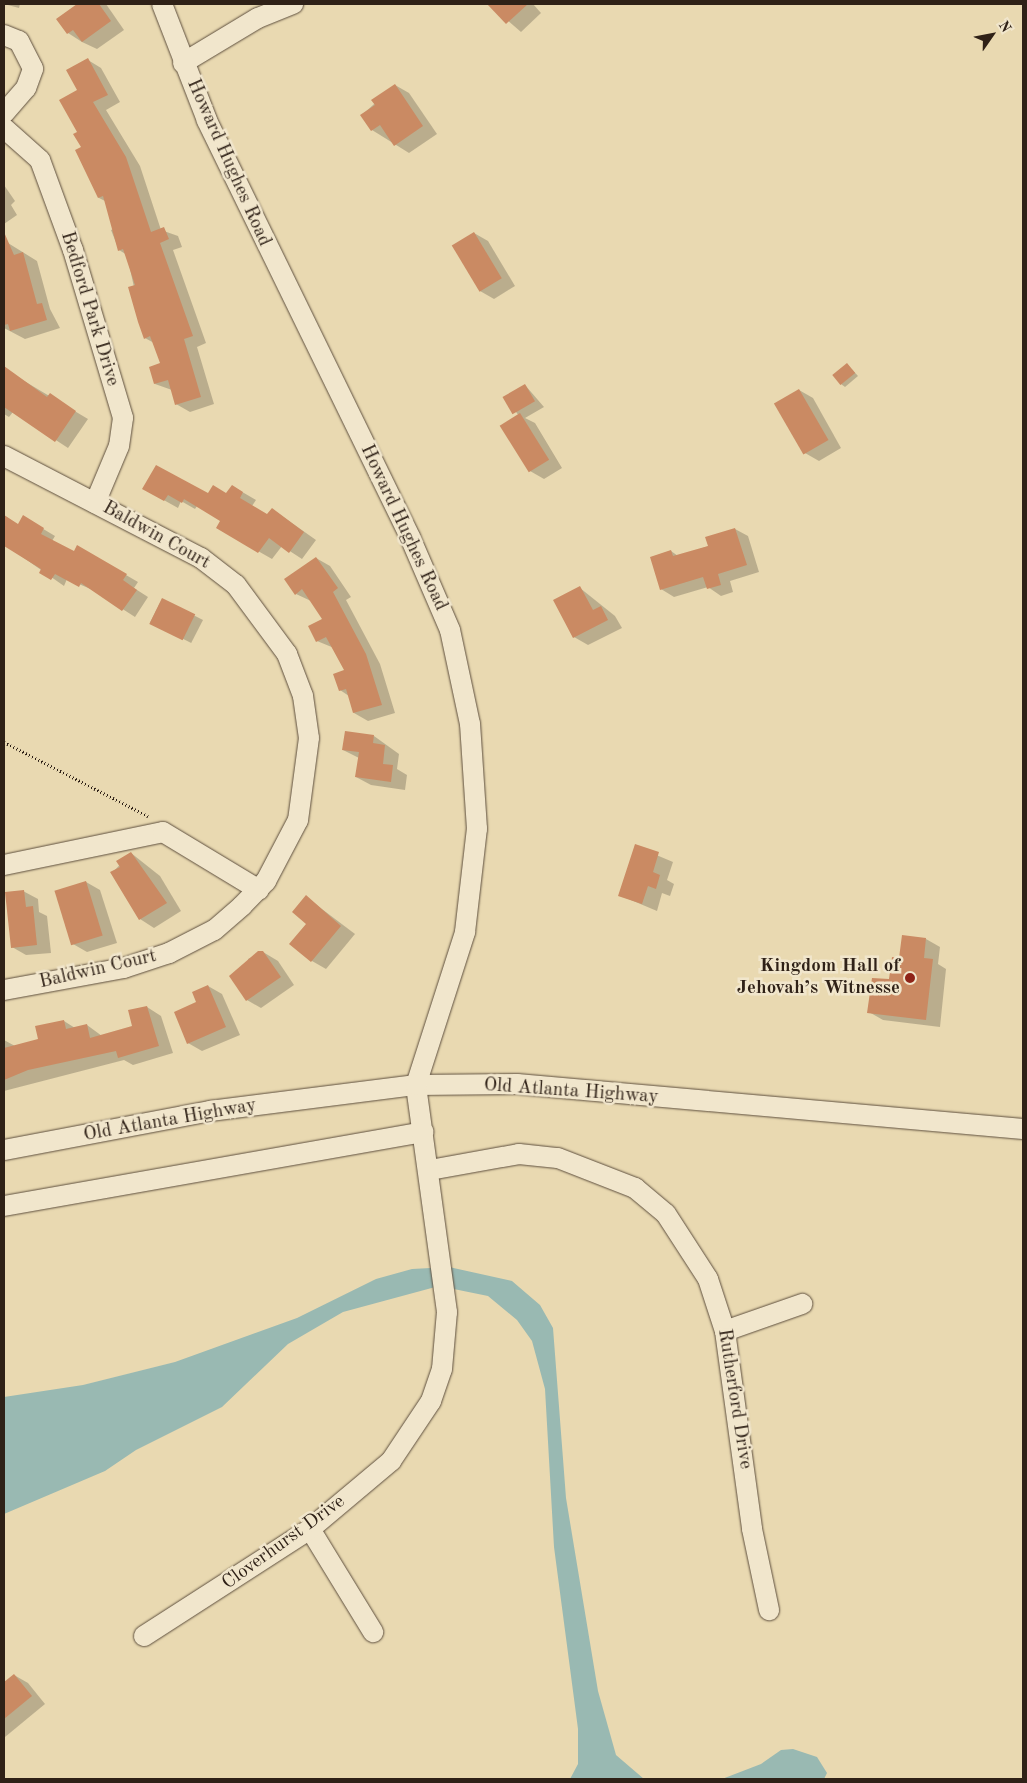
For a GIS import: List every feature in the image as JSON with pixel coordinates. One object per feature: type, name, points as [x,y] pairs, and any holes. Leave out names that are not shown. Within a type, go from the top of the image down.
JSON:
[{"type":"street","name":"Howard Hughes Road","points":[[162,4],[183,63],[269,253],[410,537],[450,630],[462,673],[475,770],[473,879],[466,932],[416,1085]]},
{"type":"street","points":[[183,63],[258,18],[293,4]]},
{"type":"street","points":[[4,35],[19,41],[33,69],[26,88],[4,113]]},
{"type":"street","name":"Bedford Park Drive","points":[[4,128],[40,160],[73,250],[123,418],[119,446],[95,503]]},
{"type":"street","name":"Baldwin Court","points":[[4,456],[201,558],[236,585],[287,654],[303,696],[309,738],[307,775],[298,820],[259,890],[214,930],[169,953],[124,968],[4,990]]},
{"type":"street","points":[[4,865],[163,832],[259,890]]},
{"type":"street","name":"Old Atlanta Highway","points":[[4,1150],[210,1111],[416,1085],[517,1084],[1023,1129]]},
{"type":"street","name":"Cloverhurst Drive","points":[[144,1636],[310,1529],[391,1461],[431,1401],[442,1369],[447,1312],[430,1170],[416,1085]]},
{"type":"street","points":[[4,1206],[424,1132]]},
{"type":"street","name":"Rutherford Drive","points":[[430,1170],[529,1155],[558,1158],[635,1188],[666,1214],[691,1248],[708,1279],[725,1331],[752,1528],[769,1610]]},
{"type":"street","points":[[725,1331],[802,1304]]},
{"type":"street","points":[[310,1529],[373,1632]]},
{"type":"path","points":[[4,742],[154,817]]},
{"type":"water","points":[[449,1267],[512,1281],[540,1305],[553,1328],[566,1498],[598,1691],[616,1755],[644,1779],[570,1779],[578,1764],[578,1729],[554,1547],[545,1389],[532,1341],[517,1320],[488,1296],[439,1286],[343,1312],[288,1344],[222,1407],[136,1450],[105,1471],[4,1514],[4,1397],[83,1385],[175,1362],[297,1318],[376,1279],[412,1269]]},
{"type":"water","points":[[793,1749],[817,1757],[827,1773],[824,1779],[722,1779],[761,1764],[781,1750]]},
{"type":"building","points":[[77,4],[99,4],[111,21],[82,42],[73,30],[67,34],[56,19]]},
{"type":"building","points":[[487,4],[528,4],[506,24]]},
{"type":"building","points":[[88,58],[108,95],[93,102],[126,157],[151,232],[164,227],[169,239],[160,243],[193,336],[184,339],[201,397],[175,405],[168,380],[154,384],[149,367],[160,363],[150,336],[144,339],[138,322],[128,287],[135,285],[123,249],[118,251],[103,196],[98,198],[75,150],[81,147],[73,134],[77,132],[59,100],[77,90],[66,70]]},
{"type":"building","points":[[395,84],[423,126],[394,146],[380,125],[371,131],[360,115],[375,105],[371,100]]},
{"type":"building","points":[[4,232],[14,255],[23,252],[37,304],[42,303],[47,320],[10,331],[8,324],[4,325]]},
{"type":"building","points":[[474,232],[502,278],[480,292],[452,245]]},
{"type":"building","points":[[847,363],[855,373],[840,385],[832,375]]},
{"type":"building","points":[[4,366],[47,397],[50,393],[76,411],[55,442],[4,407]]},
{"type":"building","points":[[525,384],[535,401],[512,414],[502,397]]},
{"type":"building","points":[[799,389],[828,440],[803,455],[774,403]]},
{"type":"building","points":[[520,413],[549,460],[529,472],[500,426]]},
{"type":"building","points":[[156,465],[208,493],[213,485],[226,493],[232,485],[243,492],[240,498],[267,514],[272,508],[304,532],[289,553],[269,538],[258,553],[216,528],[220,521],[184,499],[182,503],[168,495],[164,501],[142,489]]},
{"type":"building","points":[[4,515],[18,524],[23,515],[44,528],[41,534],[74,551],[77,545],[127,574],[123,580],[137,590],[122,611],[81,583],[79,587],[55,574],[51,580],[39,573],[41,569],[4,546]]},
{"type":"building","points":[[735,528],[747,565],[718,574],[721,585],[707,589],[703,577],[660,590],[650,557],[671,550],[673,556],[708,546],[705,537]]},
{"type":"building","points":[[316,557],[338,588],[333,592],[366,654],[382,705],[353,713],[346,689],[339,691],[333,674],[344,670],[326,637],[316,642],[308,626],[322,619],[302,589],[295,595],[284,579]]},
{"type":"building","points":[[580,586],[593,610],[601,606],[608,620],[573,638],[553,600]]},
{"type":"building","points":[[162,598],[195,614],[183,640],[149,624]]},
{"type":"building","points":[[345,731],[374,735],[373,743],[385,745],[383,764],[393,765],[391,782],[355,777],[359,752],[342,750]]},
{"type":"building","points":[[635,844],[659,852],[653,872],[660,875],[656,889],[648,886],[642,904],[618,896]]},
{"type":"building","points":[[131,852],[167,903],[139,920],[110,872],[120,867],[116,861]]},
{"type":"building","points":[[86,881],[103,936],[71,945],[54,891]]},
{"type":"building","points":[[24,890],[26,907],[33,906],[37,945],[11,948],[5,892]]},
{"type":"building","points":[[306,895],[341,926],[311,962],[289,944],[306,924],[292,912]]},
{"type":"building","name":"Kingdom Hall of Jehovah’s Witnesse","points":[[902,935],[926,938],[924,958],[933,959],[926,1020],[867,1013],[872,978],[889,979],[892,957],[899,958]]},
{"type":"building","points":[[258,951],[263,951],[281,977],[246,1001],[229,976]]},
{"type":"building","points":[[208,985],[226,1027],[187,1044],[174,1012],[196,1002],[192,992]]},
{"type":"building","points":[[147,1006],[159,1046],[118,1058],[116,1051],[28,1070],[4,1080],[4,1048],[38,1039],[35,1026],[64,1020],[66,1029],[87,1024],[90,1038],[132,1026],[128,1010]]},
{"type":"building","points":[[14,1674],[32,1696],[4,1719],[4,1682]]},
{"type":"place","name":"Kingdom Hall of Jehovah’s Witnesse","points":[[910,978]]}]
